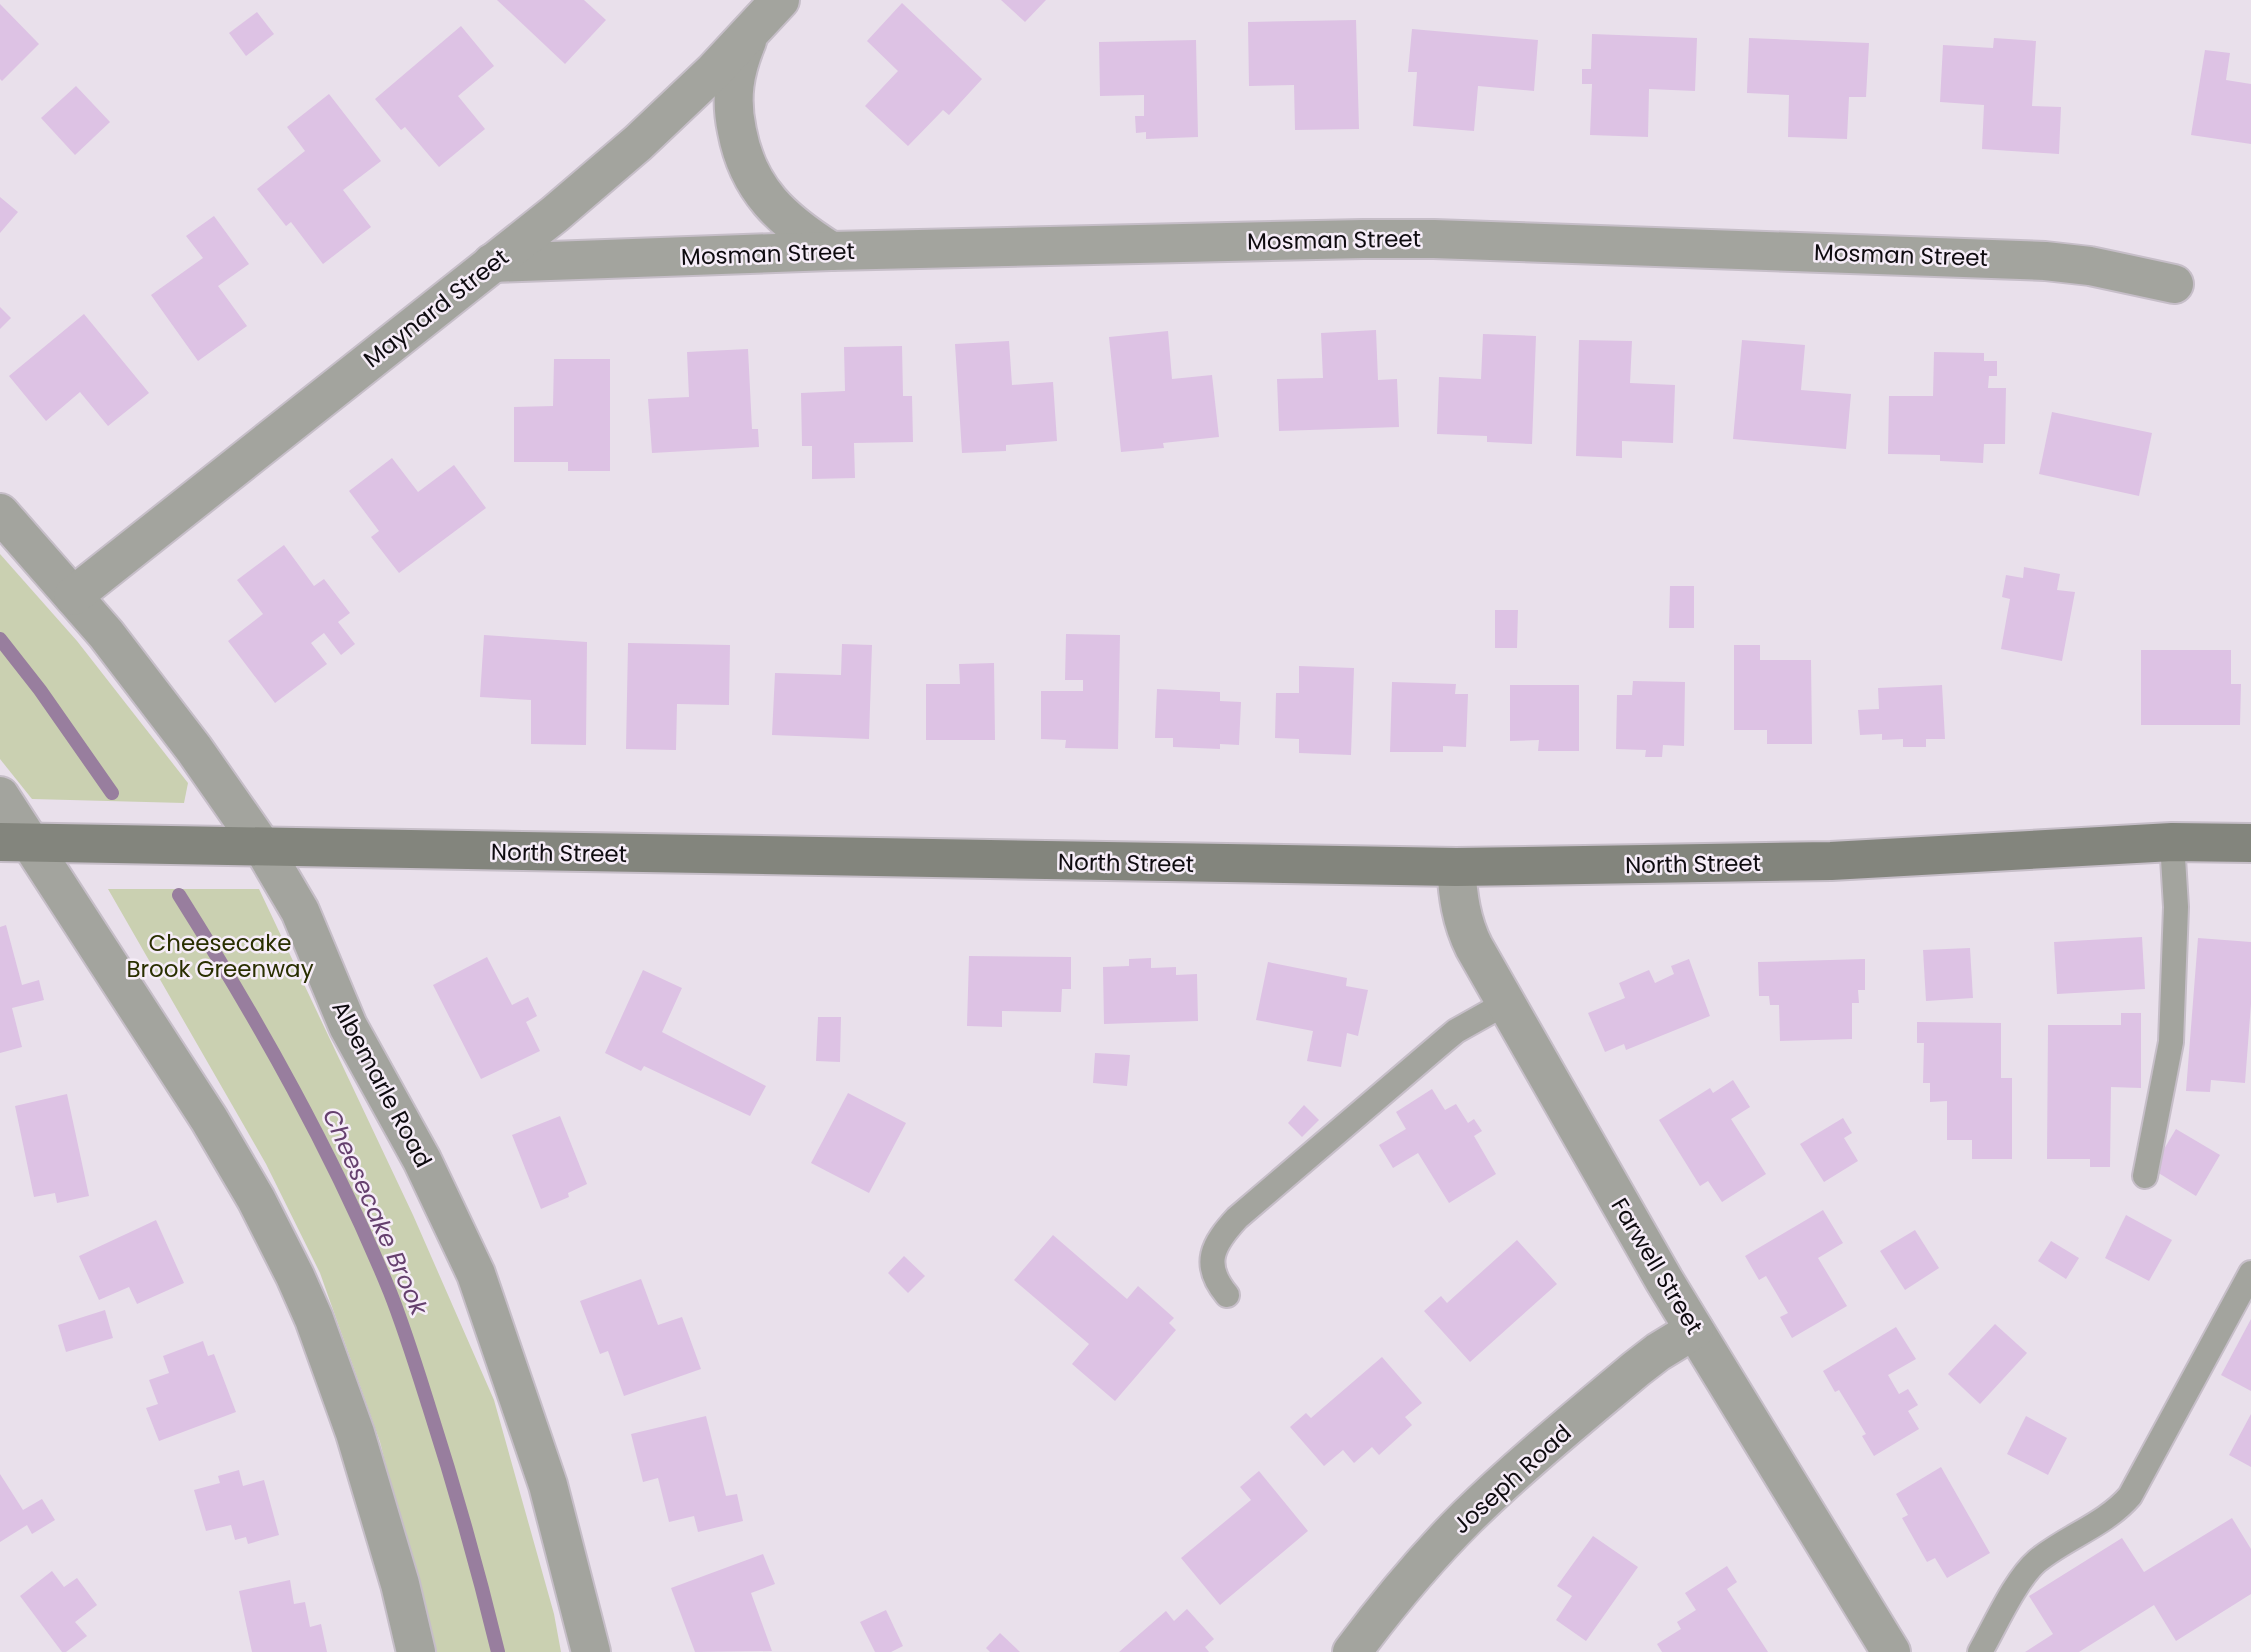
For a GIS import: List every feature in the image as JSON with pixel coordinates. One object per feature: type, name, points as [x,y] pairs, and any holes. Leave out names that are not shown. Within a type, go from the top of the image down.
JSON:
[{"type":"main road","name":"North Street","points":[[16,842],[1456,867],[1830,861],[2172,842],[2251,843]]},
{"type":"street","name":"Maynard Street","points":[[73,596],[555,214],[638,143],[714,71],[780,0]]},
{"type":"street","points":[[753,30],[740,57],[734,79],[732,102],[740,148],[760,191],[775,208],[793,225],[831,251]]},
{"type":"street","name":"Mosman Street","points":[[492,263],[831,251],[1363,239],[1487,240],[2045,261],[2090,266],[2174,284]]},
{"type":"street","name":"Albemarle Road","points":[[0,513],[73,596],[194,749],[263,848],[300,911],[348,1026],[422,1160],[476,1274],[544,1473],[591,1652]]},
{"type":"street","points":[[0,796],[16,842],[209,1119],[256,1199],[295,1276],[314,1319],[355,1433],[400,1584],[416,1652]]},
{"type":"street","name":"Farwell Street","points":[[1456,867],[1459,906],[1466,930],[1506,1003],[1695,1330],[1891,1652]]},
{"type":"street","name":"Joseph Road","points":[[1352,1652],[1400,1591],[1474,1510],[1617,1385],[1658,1352],[1695,1330]]},
{"type":"lane","points":[[2145,1176],[2171,1042],[2176,907],[2172,842]]},
{"type":"lane","points":[[1227,1295],[1212,1270],[1212,1256],[1217,1243],[1237,1218],[1456,1031],[1506,1003]]},
{"type":"lane","points":[[1980,1652],[2027,1571],[2044,1555],[2113,1513],[2130,1496],[2251,1273]]},
{"type":"green space","points":[[0,554],[77,641],[188,783],[184,803],[32,799],[0,759]]},
{"type":"green space","name":"Cheesecake Brook Greenway","points":[[108,889],[259,889],[413,1215],[494,1400],[554,1614],[561,1652],[433,1652],[380,1442],[320,1273],[266,1164]]},
{"type":"building","points":[[497,0],[584,0],[606,20],[565,64]]},
{"type":"building","points":[[1001,0],[1046,0],[1025,22]]},
{"type":"building","points":[[902,3],[982,79],[949,115],[943,110],[908,146],[865,106],[898,71],[867,41]]},
{"type":"building","points":[[0,4],[39,44],[2,81],[0,79]]},
{"type":"building","points":[[257,12],[274,34],[246,56],[229,33]]},
{"type":"building","points":[[1356,20],[1359,129],[1295,130],[1294,85],[1249,86],[1248,22]]},
{"type":"building","points":[[461,26],[494,66],[458,96],[485,129],[439,167],[405,127],[401,130],[375,99]]},
{"type":"building","points":[[1412,29],[1538,40],[1534,91],[1478,86],[1474,131],[1413,126],[1417,72],[1408,72]]},
{"type":"building","points":[[1592,34],[1697,38],[1695,91],[1649,89],[1648,137],[1590,135],[1592,84],[1582,84],[1582,69],[1591,69]]},
{"type":"building","points":[[1749,38],[1869,43],[1866,97],[1849,97],[1847,139],[1788,137],[1789,95],[1747,93]]},
{"type":"building","points":[[1994,38],[2036,41],[2032,106],[2061,107],[2059,154],[1982,149],[1984,105],[1940,102],[1943,45],[1993,48]]},
{"type":"building","points":[[1196,40],[1198,137],[1146,139],[1146,132],[1136,133],[1135,116],[1144,116],[1144,95],[1100,96],[1099,42]]},
{"type":"building","points":[[2205,50],[2230,53],[2226,80],[2251,84],[2251,144],[2191,135]]},
{"type":"building","points":[[76,86],[110,122],[75,155],[41,118]]},
{"type":"building","points":[[329,94],[381,161],[343,190],[371,227],[323,264],[291,222],[286,226],[257,189],[305,151],[287,127]]},
{"type":"building","points":[[0,197],[18,212],[0,233]]},
{"type":"building","points":[[214,216],[249,264],[218,286],[247,326],[198,361],[151,295],[203,258],[186,236]]},
{"type":"building","points":[[0,307],[11,318],[0,329]]},
{"type":"building","points":[[84,314],[149,393],[108,426],[80,392],[46,421],[9,376]]},
{"type":"building","points":[[1376,330],[1378,380],[1397,379],[1399,427],[1279,431],[1277,379],[1323,378],[1321,333]]},
{"type":"building","points":[[1168,331],[1172,379],[1212,375],[1219,437],[1163,443],[1164,448],[1121,452],[1109,337]]},
{"type":"building","points":[[1483,334],[1536,336],[1532,444],[1487,442],[1487,436],[1437,434],[1439,377],[1481,379]]},
{"type":"building","points":[[1579,340],[1632,341],[1630,383],[1675,385],[1673,443],[1622,441],[1622,458],[1576,456]]},
{"type":"building","points":[[1742,340],[1805,345],[1801,390],[1851,394],[1846,449],[1733,439]]},
{"type":"building","points":[[1009,341],[1012,385],[1053,382],[1057,441],[1006,445],[1006,451],[962,453],[955,344]]},
{"type":"building","points":[[902,346],[903,396],[912,396],[913,442],[854,443],[855,478],[812,479],[812,446],[802,446],[801,393],[845,391],[844,347]]},
{"type":"building","points":[[748,349],[752,429],[758,429],[759,447],[652,453],[648,399],[689,397],[687,352]]},
{"type":"building","points":[[1934,352],[1984,353],[1984,361],[1997,361],[1997,376],[1989,376],[1988,388],[2006,388],[2005,444],[1984,444],[1983,463],[1940,461],[1940,455],[1888,454],[1889,396],[1933,396]]},
{"type":"building","points":[[554,359],[610,359],[610,471],[568,471],[568,462],[514,462],[514,407],[553,406]]},
{"type":"building","points":[[2052,412],[2152,433],[2139,496],[2039,474]]},
{"type":"building","points":[[392,458],[418,492],[454,465],[486,508],[399,573],[371,537],[379,531],[349,491]]},
{"type":"building","points":[[284,545],[314,586],[324,579],[350,613],[338,622],[355,644],[341,655],[324,633],[311,643],[327,664],[275,703],[228,641],[263,614],[237,580]]},
{"type":"building","points":[[2024,567],[2060,574],[2057,590],[2075,592],[2062,661],[2001,649],[2010,599],[2002,597],[2006,575],[2023,578]]},
{"type":"building","points":[[1670,586],[1694,586],[1694,628],[1669,628]]},
{"type":"building","points":[[1495,610],[1518,610],[1517,648],[1495,648]]},
{"type":"building","points":[[1066,634],[1120,635],[1118,749],[1065,748],[1066,740],[1041,739],[1041,691],[1083,691],[1083,680],[1065,680]]},
{"type":"building","points":[[484,635],[587,642],[586,745],[531,744],[531,700],[480,697]]},
{"type":"building","points":[[628,643],[730,645],[729,705],[677,704],[676,750],[626,749]]},
{"type":"building","points":[[842,644],[872,645],[869,739],[772,735],[775,673],[841,675]]},
{"type":"building","points":[[1734,645],[1760,645],[1760,660],[1811,660],[1812,744],[1767,744],[1767,730],[1734,730]]},
{"type":"building","points":[[2141,650],[2231,650],[2231,684],[2241,684],[2240,725],[2141,725]]},
{"type":"building","points":[[994,663],[995,740],[926,740],[926,684],[960,684],[959,664]]},
{"type":"building","points":[[1299,666],[1354,668],[1351,755],[1299,753],[1299,739],[1275,738],[1276,693],[1299,693]]},
{"type":"building","points":[[1633,681],[1685,682],[1684,746],[1663,745],[1662,757],[1645,757],[1646,750],[1616,749],[1617,695],[1632,695]]},
{"type":"building","points":[[1392,682],[1456,684],[1455,694],[1468,694],[1466,747],[1443,746],[1443,752],[1390,752]]},
{"type":"building","points":[[1510,685],[1579,685],[1579,751],[1538,751],[1539,740],[1510,741]]},
{"type":"building","points":[[1942,685],[1945,739],[1926,739],[1926,747],[1903,747],[1903,739],[1882,740],[1882,734],[1860,735],[1858,710],[1879,709],[1878,688]]},
{"type":"building","points":[[1157,689],[1220,692],[1220,701],[1241,702],[1239,745],[1220,744],[1220,749],[1173,747],[1173,738],[1155,738]]},
{"type":"building","points":[[6,925],[22,985],[39,980],[44,1000],[12,1008],[22,1047],[0,1053],[0,927]]},
{"type":"building","points":[[2142,937],[2145,989],[2057,994],[2054,942]]},
{"type":"building","points":[[2198,938],[2251,942],[2251,1004],[2245,1083],[2211,1080],[2210,1092],[2186,1091]]},
{"type":"building","points":[[1970,948],[1973,998],[1926,1001],[1923,950]]},
{"type":"building","points":[[969,956],[1071,957],[1071,989],[1062,989],[1061,1012],[1002,1011],[1002,1027],[967,1026]]},
{"type":"building","points":[[487,957],[512,1005],[528,997],[537,1016],[526,1022],[540,1051],[481,1079],[433,985]]},
{"type":"building","points":[[1151,958],[1151,968],[1176,967],[1176,975],[1197,974],[1198,1021],[1104,1024],[1103,967],[1129,966],[1129,959]]},
{"type":"building","points":[[1689,959],[1710,1016],[1626,1050],[1624,1044],[1605,1052],[1588,1013],[1625,998],[1619,983],[1649,970],[1655,983],[1674,974],[1671,966]]},
{"type":"building","points":[[1865,959],[1865,990],[1858,990],[1859,1003],[1852,1003],[1852,1039],[1780,1041],[1779,1005],[1770,1005],[1769,996],[1759,996],[1758,962]]},
{"type":"building","points":[[1268,962],[1347,978],[1346,986],[1368,990],[1358,1036],[1347,1033],[1341,1067],[1307,1061],[1313,1031],[1256,1020]]},
{"type":"building","points":[[643,970],[682,988],[662,1032],[766,1086],[750,1116],[644,1066],[641,1071],[605,1053]]},
{"type":"building","points":[[2121,1013],[2141,1013],[2141,1088],[2111,1087],[2110,1167],[2090,1167],[2090,1159],[2047,1159],[2048,1025],[2121,1025]]},
{"type":"building","points":[[818,1017],[841,1017],[840,1062],[816,1061]]},
{"type":"building","points":[[1917,1022],[2001,1023],[2001,1078],[2012,1078],[2012,1159],[1972,1159],[1972,1140],[1947,1140],[1947,1101],[1930,1102],[1930,1083],[1923,1083],[1924,1043],[1917,1043]]},
{"type":"building","points":[[1095,1053],[1130,1055],[1127,1086],[1093,1083]]},
{"type":"building","points":[[1733,1080],[1750,1107],[1731,1119],[1766,1174],[1722,1202],[1708,1181],[1700,1186],[1659,1120],[1710,1088],[1713,1093]]},
{"type":"building","points":[[1432,1089],[1445,1110],[1456,1104],[1468,1123],[1474,1119],[1482,1131],[1474,1136],[1496,1174],[1449,1203],[1418,1153],[1393,1168],[1379,1145],[1406,1129],[1396,1112]]},
{"type":"building","points":[[848,1093],[906,1123],[869,1193],[811,1163]]},
{"type":"building","points":[[67,1094],[89,1196],[57,1203],[55,1193],[34,1197],[15,1106]]},
{"type":"building","points":[[1304,1105],[1319,1120],[1302,1137],[1288,1123]]},
{"type":"building","points":[[560,1116],[587,1184],[568,1193],[569,1197],[541,1209],[512,1135]]},
{"type":"building","points":[[1843,1118],[1852,1133],[1844,1138],[1858,1161],[1824,1182],[1800,1144]]},
{"type":"building","points":[[2176,1129],[2220,1155],[2196,1196],[2152,1169]]},
{"type":"building","points":[[1823,1210],[1843,1243],[1818,1258],[1847,1306],[1792,1338],[1780,1317],[1788,1313],[1766,1276],[1759,1280],[1745,1256]]},
{"type":"building","points":[[2126,1215],[2172,1240],[2149,1281],[2105,1258]]},
{"type":"building","points":[[156,1220],[184,1283],[137,1304],[129,1287],[99,1300],[79,1256]]},
{"type":"building","points":[[1915,1230],[1939,1268],[1905,1290],[1880,1251]]},
{"type":"building","points":[[1053,1235],[1127,1299],[1138,1286],[1174,1318],[1169,1323],[1176,1330],[1115,1401],[1072,1364],[1089,1344],[1014,1280]]},
{"type":"building","points":[[1517,1240],[1557,1284],[1470,1362],[1424,1311],[1441,1296],[1447,1303]]},
{"type":"building","points":[[2051,1241],[2079,1258],[2066,1279],[2038,1261]]},
{"type":"building","points":[[904,1256],[925,1276],[908,1293],[888,1273]]},
{"type":"building","points":[[641,1279],[658,1325],[682,1317],[701,1369],[624,1396],[608,1351],[600,1354],[580,1301]]},
{"type":"building","points":[[105,1310],[113,1338],[66,1352],[58,1325]]},
{"type":"building","points":[[2251,1319],[2251,1391],[2221,1375]]},
{"type":"building","points":[[1995,1324],[2027,1353],[1980,1404],[1948,1374]]},
{"type":"building","points":[[1896,1327],[1916,1359],[1888,1375],[1899,1394],[1908,1389],[1918,1405],[1908,1411],[1919,1429],[1874,1456],[1862,1436],[1866,1434],[1839,1390],[1835,1392],[1823,1371]]},
{"type":"building","points":[[203,1341],[208,1356],[214,1354],[236,1412],[159,1441],[146,1408],[158,1404],[149,1380],[169,1373],[163,1356]]},
{"type":"building","points":[[1382,1357],[1422,1403],[1405,1417],[1412,1425],[1379,1455],[1372,1447],[1354,1463],[1343,1450],[1324,1466],[1290,1427],[1306,1413],[1311,1418]]},
{"type":"building","points":[[2251,1414],[2251,1467],[2229,1455]]},
{"type":"building","points":[[706,1416],[726,1496],[737,1494],[743,1521],[698,1532],[694,1516],[669,1522],[658,1478],[643,1482],[631,1434]]},
{"type":"building","points":[[2026,1416],[2067,1438],[2048,1475],[2007,1454]]},
{"type":"building","points":[[1941,1467],[1990,1553],[1947,1578],[1935,1558],[1927,1562],[1902,1518],[1908,1515],[1896,1494]]},
{"type":"building","points":[[239,1470],[243,1486],[264,1480],[279,1535],[248,1544],[246,1537],[235,1540],[231,1525],[206,1531],[194,1490],[220,1483],[218,1476]]},
{"type":"building","points":[[1259,1471],[1308,1531],[1220,1605],[1181,1558],[1251,1500],[1240,1487]]},
{"type":"building","points":[[0,1474],[23,1510],[42,1499],[55,1520],[32,1534],[27,1525],[0,1542]]},
{"type":"building","points":[[2232,1518],[2251,1549],[2251,1594],[2176,1641],[2154,1605],[2079,1652],[2025,1652],[2053,1634],[2029,1596],[2122,1538],[2144,1572]]},
{"type":"building","points":[[1593,1536],[1638,1567],[1586,1641],[1556,1620],[1572,1596],[1557,1586]]},
{"type":"building","points":[[763,1554],[775,1584],[751,1593],[772,1651],[695,1652],[671,1588]]},
{"type":"building","points":[[1727,1566],[1737,1582],[1727,1589],[1768,1652],[1662,1652],[1657,1644],[1681,1629],[1677,1622],[1696,1610],[1685,1593]]},
{"type":"building","points":[[52,1571],[64,1587],[77,1578],[97,1605],[75,1622],[87,1636],[66,1652],[62,1652],[20,1596]]},
{"type":"building","points":[[290,1580],[294,1604],[305,1602],[310,1627],[321,1624],[327,1652],[252,1652],[239,1591]]},
{"type":"building","points":[[1187,1609],[1214,1639],[1205,1647],[1209,1652],[1119,1652],[1166,1611],[1174,1621]]},
{"type":"building","points":[[886,1610],[903,1646],[891,1652],[875,1652],[860,1622]]},
{"type":"building","points":[[1000,1633],[1020,1652],[990,1652],[986,1648]]},
{"type":"waterway","name":"Cheesecake Brook","points":[[0,639],[40,690],[112,793]]},
{"type":"waterway","name":"Cheesecake Brook","points":[[179,895],[238,991],[293,1089],[344,1189],[390,1292],[448,1468],[498,1652]]}]
